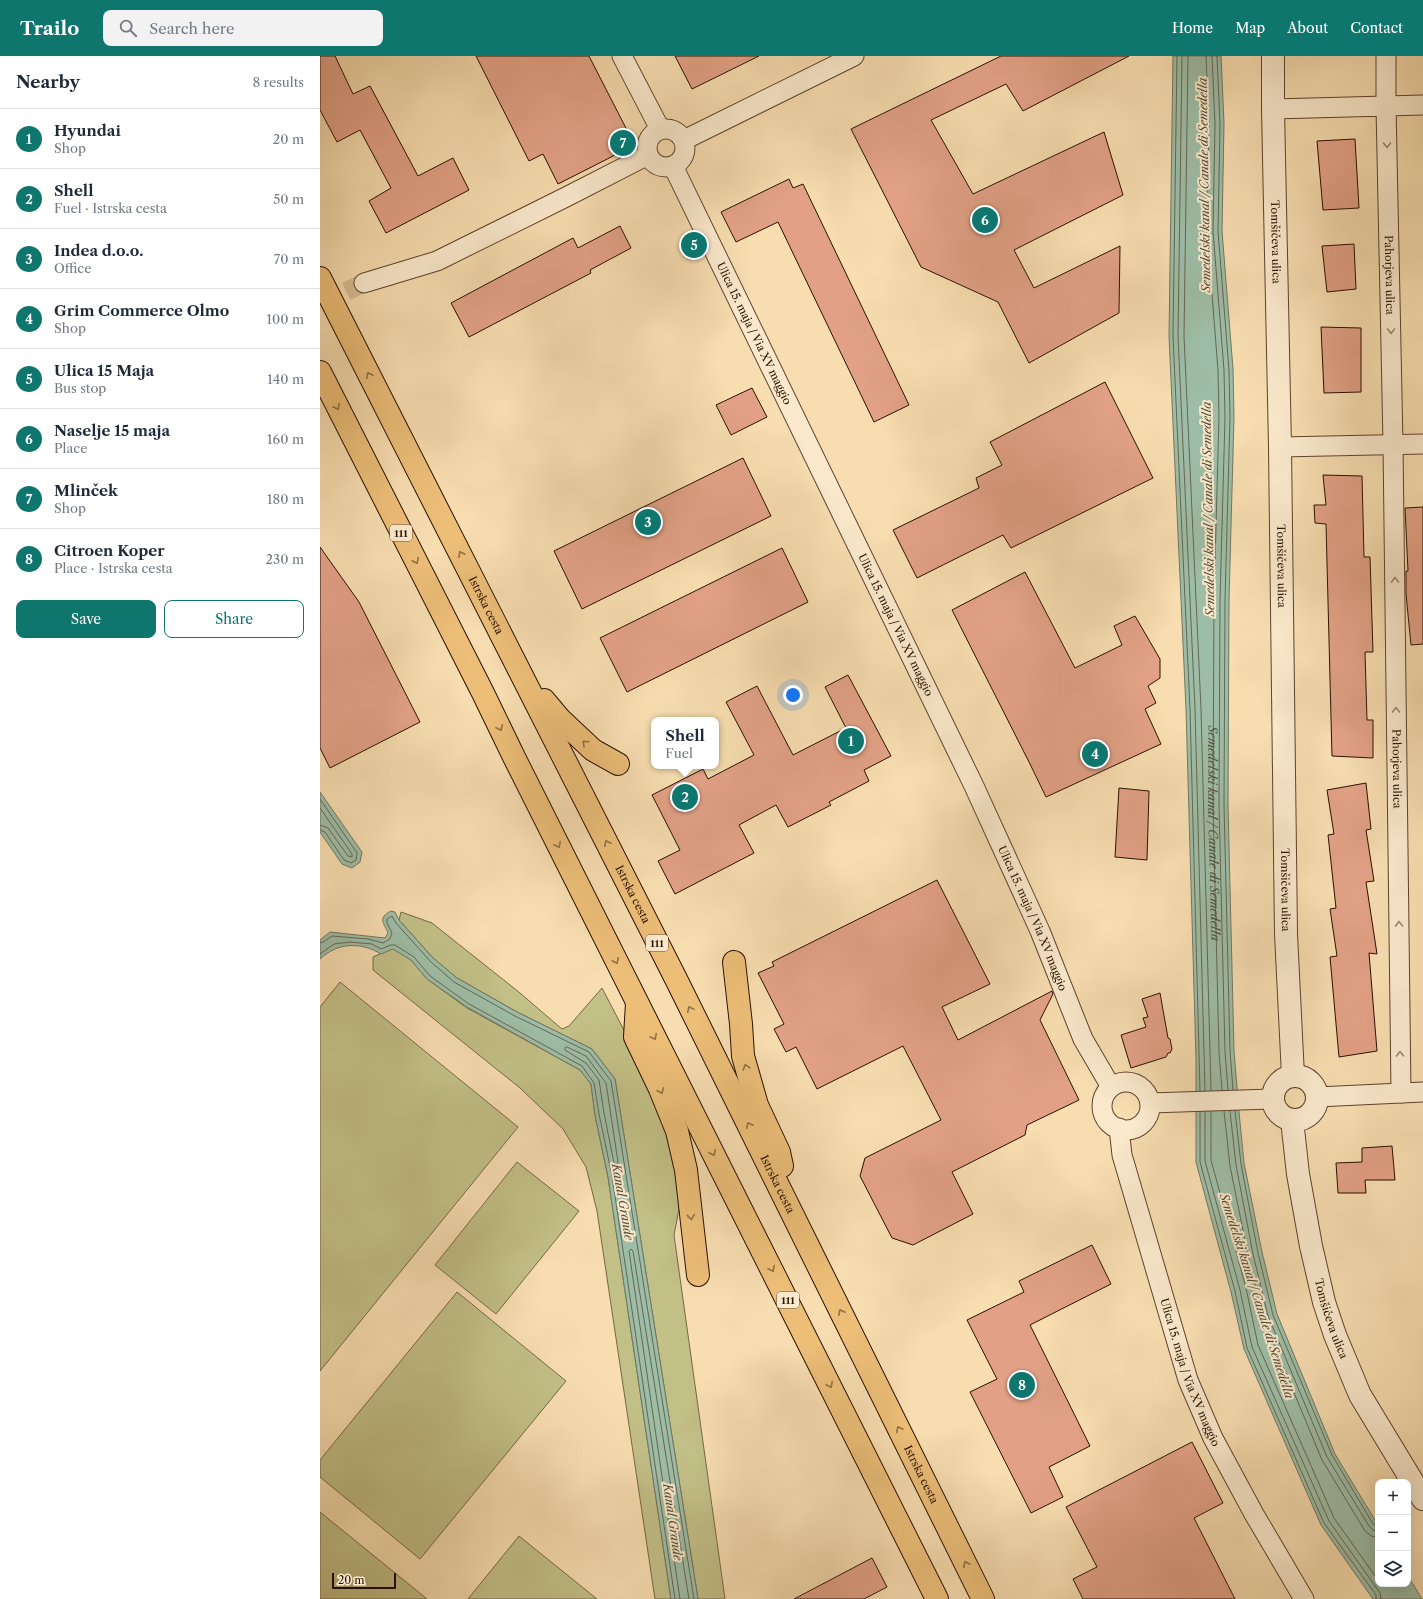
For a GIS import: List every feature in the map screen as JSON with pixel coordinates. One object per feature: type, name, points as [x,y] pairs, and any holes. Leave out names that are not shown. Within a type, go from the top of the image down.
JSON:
[{"type":"highway","name":"Istrska cesta","points":[[320,278],[523,676],[791,1210],[983,1599]]},
{"type":"highway","name":"111","points":[[320,372],[938,1599]]},
{"type":"highway","points":[[523,676],[576,734],[593,750],[618,764]]},
{"type":"highway","points":[[734,962],[743,1056],[757,1105],[779,1152],[791,1210]]},
{"type":"highway","points":[[637,1002],[635,1037],[660,1088],[677,1131],[686,1170],[698,1275]]},
{"type":"street","points":[[622,56],[660,129]]},
{"type":"street","points":[[684,140],[854,56]]},
{"type":"street","name":"Tomšičeva ulica","points":[[1273,56],[1280,447],[1286,934],[1293,1076]]},
{"type":"street","name":"Pahorjeva ulica","points":[[1386,56],[1393,444],[1401,1093]]},
{"type":"street","points":[[1273,110],[1423,104]]},
{"type":"street","points":[[667,128],[674,130],[680,134],[684,140],[686,146],[683,158],[673,166],[666,167],[658,165],[652,161],[648,155],[647,147],[649,140],[653,133],[660,129],[667,128]]},
{"type":"street","points":[[364,283],[437,261],[648,155]]},
{"type":"street","name":"Ulica 15. maja / Via XV maggio","points":[[673,166],[974,786],[1040,931],[1083,1039],[1111,1087]]},
{"type":"street","points":[[1280,447],[1423,444]]},
{"type":"street","points":[[1293,1076],[1300,1076],[1312,1084],[1316,1090],[1317,1097],[1316,1105],[1312,1112],[1307,1117],[1300,1120],[1285,1118],[1278,1113],[1274,1107],[1272,1099],[1278,1083],[1285,1078],[1293,1076]]},
{"type":"street","points":[[1126,1082],[1135,1084],[1142,1088],[1150,1103],[1146,1118],[1142,1124],[1134,1128],[1119,1128],[1112,1124],[1106,1118],[1103,1110],[1104,1098],[1111,1087],[1118,1083],[1126,1082]]},
{"type":"street","points":[[1317,1097],[1423,1092]]},
{"type":"street","points":[[1150,1103],[1272,1099]]},
{"type":"street","name":"Tomšičeva ulica","points":[[1292,1120],[1298,1174],[1310,1246],[1324,1302],[1335,1335],[1360,1395],[1423,1499]]},
{"type":"street","name":"Ulica 15. maja / Via XV maggio","points":[[1119,1128],[1122,1155],[1188,1380],[1213,1438],[1254,1514],[1304,1599]]},
{"type":"shaded area","points":[[401,912],[432,923],[520,993],[562,1029],[569,1026],[602,988],[639,1059],[667,1122],[681,1199],[674,1235],[725,1599],[698,1599],[615,1079],[592,1049],[517,1012],[457,978],[433,958],[399,920]]},
{"type":"shaded area","points":[[393,948],[411,960],[427,979],[467,1008],[580,1070],[591,1084],[595,1115],[608,1177],[671,1599],[655,1599],[597,1211],[586,1167],[563,1129],[520,1088],[373,970],[373,957]]},
{"type":"shaded area","points":[[340,982],[518,1127],[320,1371],[320,1007]]},
{"type":"shaded area","points":[[517,1162],[579,1211],[496,1314],[435,1265]]},
{"type":"shaded area","points":[[457,1292],[566,1381],[420,1559],[320,1477],[320,1460]]},
{"type":"shaded area","points":[[320,1512],[427,1599],[320,1599]]},
{"type":"shaded area","points":[[519,1536],[597,1599],[468,1599]]},
{"type":"water","name":"Semedelski kanal / Canale di Semedella","points":[[1173,56],[1221,56],[1224,123],[1222,231],[1233,369],[1234,417],[1229,600],[1228,805],[1234,1051],[1244,1163],[1262,1252],[1277,1314],[1335,1454],[1375,1520],[1375,1587],[1411,1587],[1411,1581],[1422,1599],[1373,1599],[1321,1525],[1244,1349],[1231,1292],[1196,1162],[1196,1059],[1186,709],[1169,336]]},
{"type":"water","points":[[320,792],[362,852],[360,862],[352,868],[342,864],[320,832]]},
{"type":"water","name":"Kanal Grande","points":[[391,911],[395,912],[399,920],[433,958],[457,978],[517,1012],[592,1049],[615,1079],[698,1599],[671,1599],[608,1177],[595,1115],[591,1084],[580,1070],[467,1007],[427,979],[411,960],[393,949],[381,954],[366,947],[342,947],[334,949],[320,959],[320,940],[330,932],[385,938],[388,933],[383,918]]},
{"type":"building","points":[[320,56],[335,56],[353,94],[370,86],[418,176],[453,158],[469,190],[386,233],[369,201],[391,188],[360,130],[337,142],[320,110]]},
{"type":"building","points":[[476,56],[589,56],[630,136],[625,150],[558,184],[543,154],[529,161]]},
{"type":"building","points":[[675,56],[759,56],[692,89]]},
{"type":"building","points":[[1001,56],[1129,56],[1023,111],[1006,84],[931,120],[973,194],[1104,132],[1123,195],[1014,250],[1034,288],[1120,246],[1119,313],[1029,363],[998,302],[921,267],[851,129]]},
{"type":"building","points":[[1355,139],[1359,208],[1323,210],[1317,141]]},
{"type":"building","points":[[789,179],[793,188],[803,184],[909,405],[874,422],[778,222],[736,242],[721,212]]},
{"type":"building","points":[[620,226],[631,248],[590,270],[591,273],[469,337],[451,303],[573,238],[578,248]]},
{"type":"building","points":[[1354,244],[1356,289],[1327,292],[1322,246]]},
{"type":"building","points":[[1321,327],[1361,328],[1361,392],[1324,393]]},
{"type":"building","points":[[1105,382],[1153,478],[1011,548],[1003,535],[917,578],[893,530],[979,488],[976,478],[1002,465],[990,442]]},
{"type":"building","points":[[752,388],[767,417],[731,435],[716,405]]},
{"type":"building","points":[[743,458],[771,516],[582,609],[554,551]]},
{"type":"building","points":[[1323,475],[1362,476],[1364,557],[1370,557],[1373,652],[1365,652],[1367,720],[1373,720],[1373,758],[1332,756],[1326,524],[1315,523],[1314,505],[1326,505]]},
{"type":"building","points":[[1423,507],[1423,644],[1411,645],[1406,594],[1406,571],[1408,571],[1405,508]]},
{"type":"building","points":[[320,547],[359,602],[420,722],[330,768],[320,748]]},
{"type":"building","points":[[782,548],[808,602],[627,692],[600,638]]},
{"type":"building","points":[[1025,572],[1075,668],[1122,645],[1114,626],[1135,616],[1160,659],[1160,678],[1148,686],[1156,703],[1145,709],[1161,744],[1046,797],[952,610]]},
{"type":"building","points":[[848,675],[891,756],[864,770],[869,781],[829,802],[831,805],[788,827],[776,805],[739,825],[754,853],[675,894],[658,861],[680,850],[652,795],[703,769],[708,779],[754,755],[726,702],[757,686],[793,755],[846,728],[825,687]]},
{"type":"building","points":[[1366,783],[1371,829],[1366,830],[1374,881],[1366,882],[1377,954],[1369,953],[1377,1051],[1339,1057],[1330,957],[1337,956],[1330,909],[1336,908],[1328,835],[1334,834],[1327,790]]},
{"type":"building","points":[[1119,788],[1149,791],[1147,860],[1115,857]]},
{"type":"building","points":[[937,880],[990,984],[942,1007],[958,1040],[1052,991],[1053,994],[1040,1020],[1079,1100],[1027,1125],[1025,1135],[952,1172],[973,1214],[913,1245],[892,1238],[860,1176],[865,1158],[941,1120],[903,1046],[817,1089],[796,1047],[786,1052],[774,1029],[784,1024],[758,973],[774,966],[772,962]]},
{"type":"building","points":[[1160,993],[1168,1038],[1170,1039],[1172,1049],[1166,1057],[1131,1068],[1121,1035],[1146,1027],[1143,1018],[1148,1017],[1142,999]]},
{"type":"building","points":[[1392,1146],[1395,1180],[1365,1180],[1366,1193],[1338,1193],[1336,1163],[1362,1162],[1362,1148]]},
{"type":"building","points":[[1092,1245],[1111,1284],[1030,1325],[1090,1446],[1049,1467],[1063,1497],[1031,1513],[970,1392],[997,1379],[967,1320],[1024,1292],[1019,1281]]},
{"type":"building","points":[[1192,1442],[1223,1503],[1194,1518],[1235,1599],[1083,1599],[1073,1579],[1097,1567],[1066,1507]]},
{"type":"building","points":[[872,1558],[887,1587],[864,1599],[794,1599]]},
{"type":"tunnel","points":[[320,304],[364,283]]},
{"type":"place","name":"Mlinček","points":[[623,143]]},
{"type":"place","name":"Naselje 15 maja","points":[[985,220]]},
{"type":"place","name":"Ulica 15 Maja","points":[[694,245]]},
{"type":"place","name":"Indea d.o.o.","points":[[648,522]]},
{"type":"place","name":"Hyundai","points":[[851,741]]},
{"type":"place","name":"Grim Commerce Olmo","points":[[1095,754]]},
{"type":"place","name":"Shell","points":[[685,797]]},
{"type":"place","name":"Citroen Koper","points":[[1022,1385]]}]
